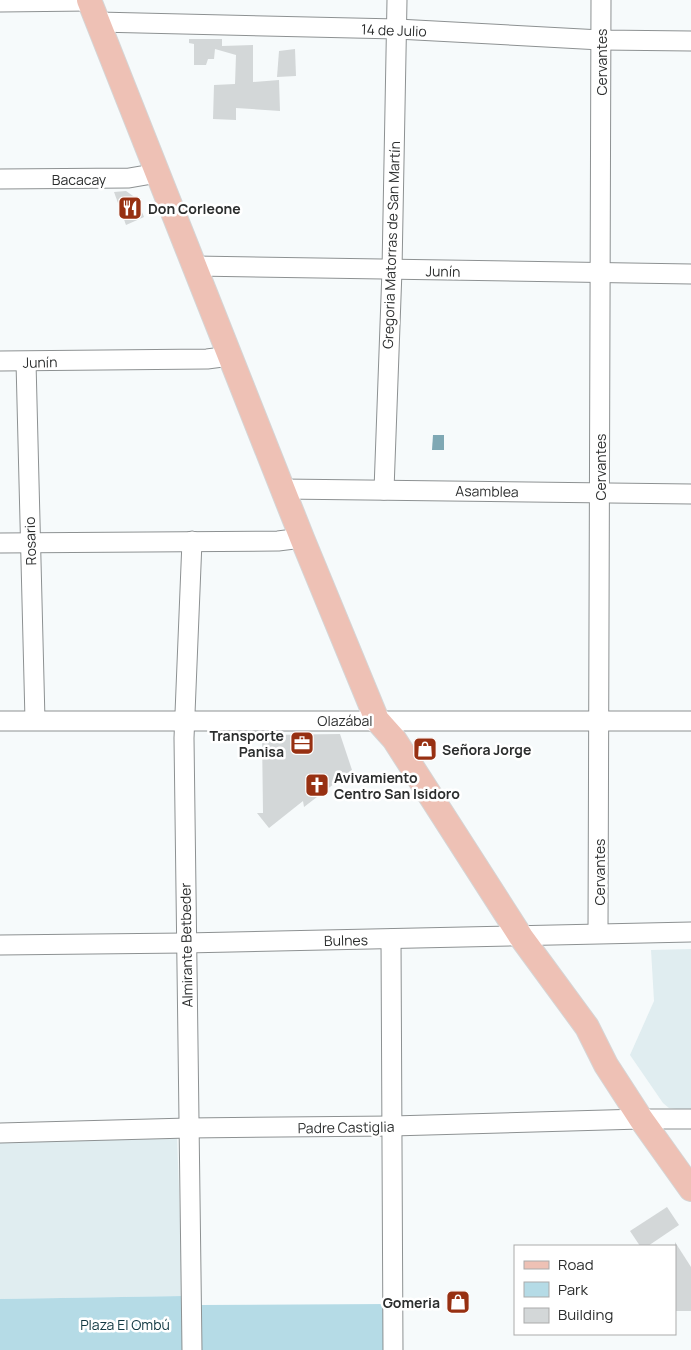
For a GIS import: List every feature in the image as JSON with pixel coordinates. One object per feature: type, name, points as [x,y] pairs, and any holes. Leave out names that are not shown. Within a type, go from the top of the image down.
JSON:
[{"type":"main road","points":[[92,8],[302,538],[377,720],[394,739],[511,936],[588,1027],[606,1065],[641,1119],[691,1189]]},
{"type":"street","name":"Gregoria Matorras de San Martín","points":[[384,490],[392,270],[397,0]]},
{"type":"street","name":"Cervantes","points":[[598,933],[601,0]]},
{"type":"street","name":"14 de Julio","points":[[0,2],[397,29],[601,40],[691,41]]},
{"type":"street","name":"Bacacay","points":[[0,179],[129,178],[158,173]]},
{"type":"street","name":"Junín","points":[[194,266],[691,274]]},
{"type":"street","name":"Junín","points":[[0,362],[207,359],[230,356]]},
{"type":"street","name":"Rosario","points":[[26,362],[35,720]]},
{"type":"street","name":"Asamblea","points":[[284,489],[691,494]]},
{"type":"street","points":[[0,543],[278,541],[302,538]]},
{"type":"street","name":"Almirante Betbeder","points":[[192,541],[184,738],[192,1350]]},
{"type":"street","name":"Olazábal","points":[[0,721],[691,721]]},
{"type":"street","name":"Bulnes","points":[[0,945],[691,932]]},
{"type":"street","points":[[391,939],[393,1350]]},
{"type":"street","name":"Padre Castiglia","points":[[0,1133],[691,1119]]},
{"type":"shaded area","points":[[433,435],[444,435],[444,450],[432,450]]},
{"type":"shaded area","points":[[691,949],[691,1109],[683,1110],[669,1108],[663,1103],[630,1055],[654,1001],[651,950]]},
{"type":"shaded area","points":[[177,1137],[183,1296],[0,1299],[0,1140]]},
{"type":"green space","name":"Plaza El Ombú","points":[[183,1296],[185,1350],[0,1350],[0,1299]]},
{"type":"green space","points":[[388,1304],[388,1350],[199,1350],[200,1305]]},
{"type":"building","points":[[189,39],[222,39],[222,46],[253,45],[253,82],[279,80],[280,111],[236,108],[236,120],[213,119],[214,85],[235,84],[236,55],[215,49],[214,59],[208,59],[206,65],[194,65],[194,44],[189,43]]},
{"type":"building","points":[[295,49],[296,76],[277,77],[279,51]]},
{"type":"building","name":"Don Corleone","points":[[126,191],[136,198],[144,217],[126,225],[114,192]]},
{"type":"building","points":[[340,734],[352,770],[304,807],[303,801],[269,828],[257,813],[263,813],[262,735]]},
{"type":"building","points":[[667,1207],[679,1225],[649,1245],[639,1245],[630,1231]]},
{"type":"building","points":[[675,1242],[691,1267],[691,1311],[676,1311]]},
{"type":"place","name":"Don Corleone","points":[[130,208]]},
{"type":"place","name":"Transporte Panisa","points":[[302,743]]},
{"type":"place","name":"Señora Jorge","points":[[425,749]]},
{"type":"place","name":"Avivamiento Centro San Isidoro","points":[[317,785]]},
{"type":"place","name":"Gomeria","points":[[458,1302]]}]
